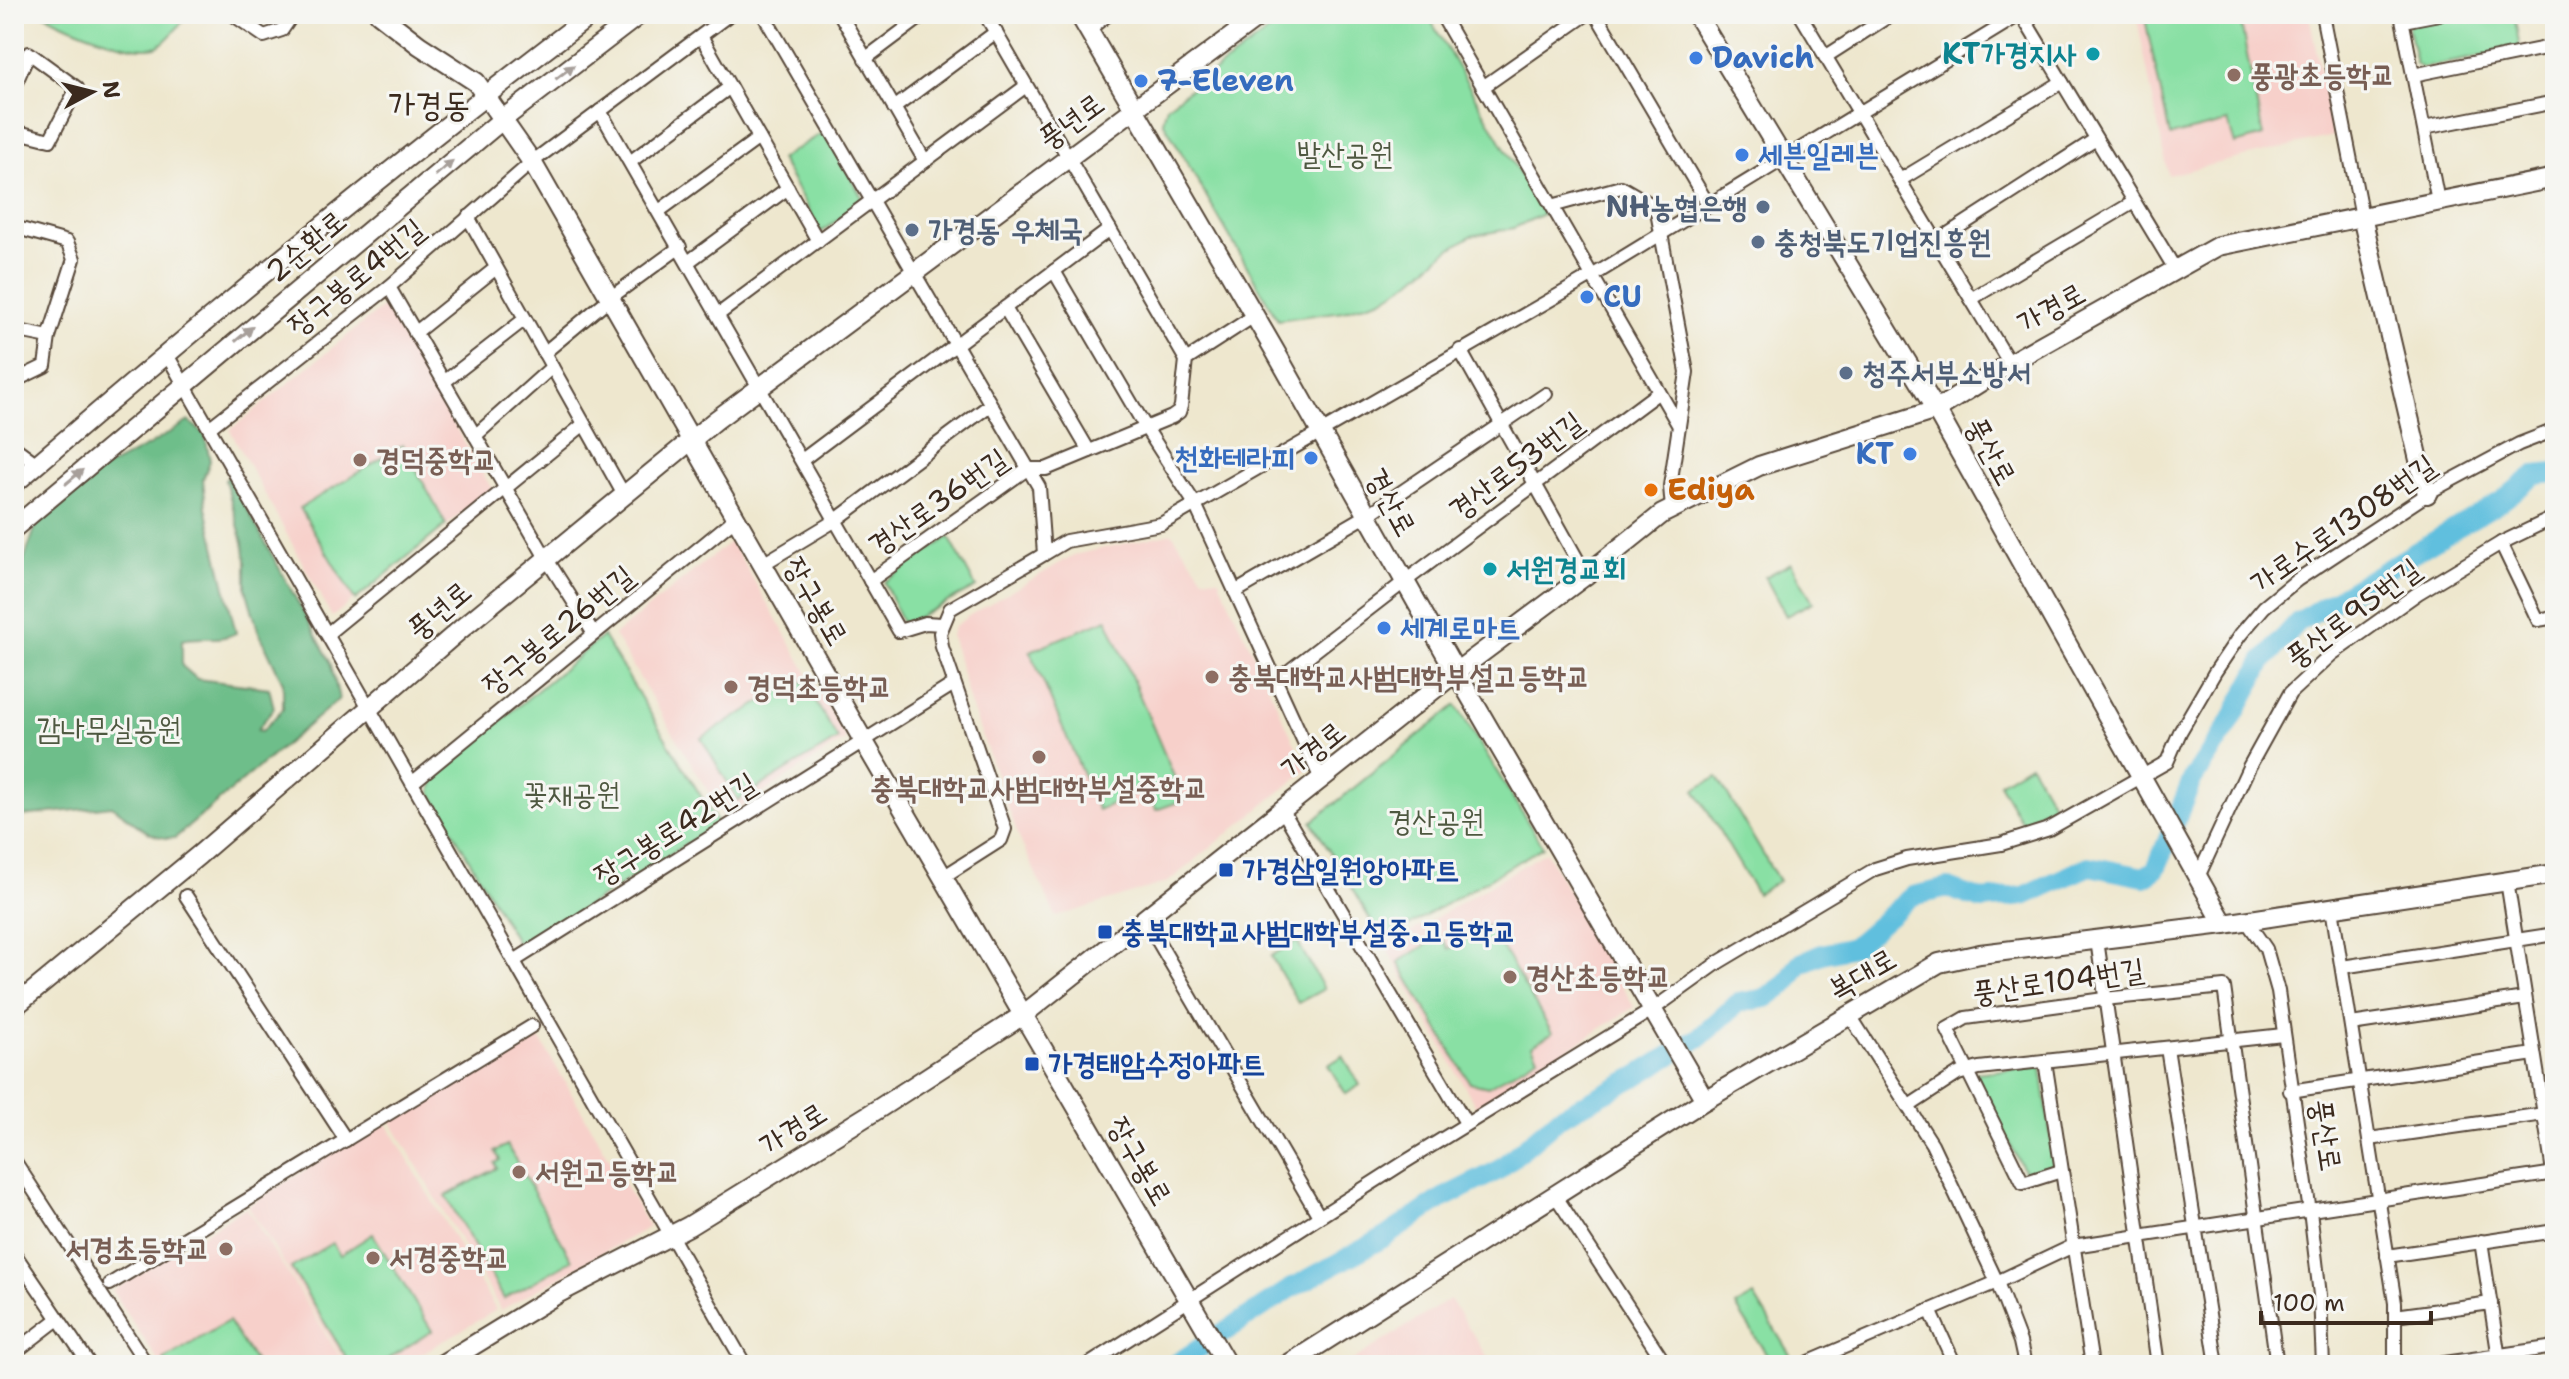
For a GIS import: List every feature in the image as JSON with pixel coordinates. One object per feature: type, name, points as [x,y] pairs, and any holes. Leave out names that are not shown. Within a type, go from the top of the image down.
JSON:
[{"type":"street","points":[[232,14],[264,36],[282,30],[293,14]]},
{"type":"street","name":"장구봉로","points":[[379,14],[419,45],[476,82],[532,162],[863,740],[1227,1365]]},
{"type":"street","name":"2순환로","points":[[14,484],[166,353],[485,94],[592,14]]},
{"type":"street","name":"2순환로","points":[[14,528],[503,119],[640,14]]},
{"type":"street","name":"장구봉로4번길","points":[[209,428],[389,287],[532,162],[730,14]]},
{"type":"street","points":[[763,14],[1039,487],[1044,554]]},
{"type":"street","points":[[840,14],[925,161]]},
{"type":"street","points":[[865,59],[925,14]]},
{"type":"street","points":[[1084,22],[1109,14]]},
{"type":"street","name":"풍년로","points":[[14,1007],[291,777],[368,707],[546,558],[692,440],[1262,14]]},
{"type":"street","points":[[1441,14],[1679,426]]},
{"type":"street","points":[[1483,87],[1587,14]]},
{"type":"street","points":[[1596,14],[1709,206]]},
{"type":"street","name":"풍산로","points":[[1696,14],[1936,410],[2224,924]]},
{"type":"street","points":[[1800,14],[2010,364]]},
{"type":"street","points":[[1825,57],[1892,14]]},
{"type":"street","points":[[943,877],[1001,840],[1005,829],[942,647],[942,624],[950,609],[1066,541],[1161,524],[1661,235],[2021,14],[2175,269]]},
{"type":"street","points":[[2322,14],[2362,217],[2427,494]]},
{"type":"street","points":[[2438,201],[2402,18],[2439,14]]},
{"type":"street","points":[[989,15],[1026,86],[1186,360],[1254,316]]},
{"type":"street","name":"경산로","points":[[1084,22],[1701,1093]]},
{"type":"street","points":[[894,108],[996,32]]},
{"type":"street","points":[[701,36],[818,241]]},
{"type":"street","points":[[2413,75],[2555,46]]},
{"type":"street","points":[[14,87],[29,53],[77,88],[50,140],[14,131]]},
{"type":"street","points":[[1900,180],[2062,82]]},
{"type":"street","points":[[719,314],[1026,86]]},
{"type":"street","points":[[630,162],[730,87]]},
{"type":"street","points":[[2424,128],[2555,102]]},
{"type":"street","points":[[600,111],[899,631],[925,623],[942,624]]},
{"type":"street","points":[[659,211],[759,138]]},
{"type":"street","points":[[1937,241],[2096,139]]},
{"type":"street","name":"가경로","points":[[451,1362],[557,1294],[671,1235],[862,1119],[1023,1015],[1456,672],[1662,514],[1759,466],[1936,410],[2010,364],[2218,246],[2555,178]]},
{"type":"street","points":[[1552,206],[1621,187],[1652,205],[1657,212],[1687,372],[1670,486],[1672,509]]},
{"type":"street","points":[[688,262],[788,188]]},
{"type":"street","points":[[1971,299],[2134,202]]},
{"type":"street","points":[[468,217],[624,495]]},
{"type":"street","points":[[14,227],[67,242],[74,259],[49,337],[45,366],[14,381]]},
{"type":"street","points":[[802,460],[1110,229]]},
{"type":"street","points":[[544,353],[610,298],[680,247]]},
{"type":"street","points":[[415,333],[496,268]]},
{"type":"street","points":[[1054,271],[1146,428],[1195,504],[1321,779]]},
{"type":"street","points":[[389,287],[505,489],[594,634]]},
{"type":"street","points":[[1005,308],[1089,451]]},
{"type":"street","points":[[444,382],[525,319]]},
{"type":"street","points":[[14,330],[49,337]]},
{"type":"street","points":[[1460,350],[1586,575]]},
{"type":"street","points":[[166,353],[745,1365]]},
{"type":"street","name":"경산로36번길","points":[[870,581],[1027,469],[1046,469],[1179,412],[1186,360]]},
{"type":"street","points":[[475,436],[552,367]]},
{"type":"street","name":"경산로53번길","points":[[1276,681],[1659,392]]},
{"type":"street","points":[[1235,592],[1366,516],[1546,394]]},
{"type":"street","points":[[763,564],[836,520],[990,405]]},
{"type":"street","points":[[327,634],[584,424]]},
{"type":"street","name":"가로수로1308번길","points":[[1088,1365],[1466,1123],[1654,1013],[1719,962],[1875,869],[1907,859],[2026,837],[2049,829],[2142,778],[2167,762],[2180,732],[2215,672],[2264,607],[2297,580],[2427,494],[2519,444],[2555,430]]},
{"type":"street","points":[[14,447],[37,464]]},
{"type":"street","name":"풍산로95번길","points":[[2195,872],[2290,693],[2332,654],[2418,593],[2501,543],[2555,517]]},
{"type":"street","name":"장구봉로26번길","points":[[412,783],[736,518]]},
{"type":"street","points":[[2501,543],[2538,620],[2555,617]]},
{"type":"street","name":"장구봉로42번길","points":[[514,961],[954,684]]},
{"type":"street","points":[[1283,811],[1466,1123]]},
{"type":"street","name":"복대로","points":[[1287,1365],[1555,1195],[1701,1093],[1939,963],[1980,954],[2224,924],[2555,874]]},
{"type":"street","points":[[1802,1365],[1997,1282],[2073,1246],[2379,1198],[2555,1177],[2507,881]]},
{"type":"street","points":[[186,896],[346,1140]]},
{"type":"street","points":[[2332,908],[2387,1256],[2395,1316],[2395,1365]]},
{"type":"street","points":[[1145,919],[1319,1216]]},
{"type":"street","name":"풍산로","points":[[2246,920],[2266,949],[2278,991],[2320,1295],[2323,1365]]},
{"type":"street","points":[[2342,967],[2555,934]]},
{"type":"street","points":[[2097,940],[2158,1365]]},
{"type":"street","name":"풍산로104번길","points":[[1967,1071],[1947,1029],[1966,1018],[2104,999],[2224,987],[2233,1040]]},
{"type":"street","points":[[2351,1024],[2525,998]]},
{"type":"street","points":[[1849,1014],[1932,1144],[1997,1282],[2020,1342],[2025,1365]]},
{"type":"street","points":[[110,1284],[532,1026]]},
{"type":"street","points":[[1909,1106],[1967,1071],[2283,1035]]},
{"type":"street","points":[[2233,1040],[2277,1365]]},
{"type":"street","points":[[2167,1048],[2217,1365]]},
{"type":"street","points":[[2290,1091],[2534,1054]]},
{"type":"street","points":[[2045,1061],[2092,1365]]},
{"type":"street","points":[[1967,1071],[2023,1183],[2061,1171]]},
{"type":"street","points":[[2369,1139],[2544,1114]]},
{"type":"street","points":[[14,1160],[147,1365]]},
{"type":"street","points":[[1555,1195],[1666,1365]]},
{"type":"street","points":[[2387,1256],[2555,1231]]},
{"type":"street","points":[[2481,1241],[2500,1360]]},
{"type":"street","points":[[14,1253],[18,1270],[90,1365]]},
{"type":"street","points":[[2395,1316],[2491,1303]]},
{"type":"street","points":[[1930,1310],[1955,1365]]},
{"type":"street","points":[[14,1353],[58,1319]]},
{"type":"street","points":[[2431,1365],[2500,1360],[2555,1347]]},
{"type":"shaded area","name":"풍광초등학교","points":[[2136,14],[2309,14],[2333,136],[2168,175]]},
{"type":"shaded area","name":"경덕중학교","points":[[384,306],[492,489],[332,617],[230,430]]},
{"type":"shaded area","points":[[1172,533],[1203,577],[1218,578],[1307,770],[1168,882],[1056,917],[1020,840],[970,703],[951,635],[955,626],[970,615],[1074,555]]},
{"type":"shaded area","name":"경덕초등학교","points":[[731,541],[846,739],[724,818],[614,635]]},
{"type":"shaded area","name":"경산초등학교","points":[[1546,852],[1634,1007],[1477,1108],[1386,947]]},
{"type":"shaded area","name":"서원고등학교","points":[[536,1032],[649,1227],[501,1310],[389,1118]]},
{"type":"shaded area","name":"서경중학교","points":[[385,1120],[496,1310],[402,1365],[347,1365],[248,1206]]},
{"type":"shaded area","name":"서경초등학교","points":[[246,1207],[345,1365],[161,1365],[112,1291]]},
{"type":"shaded area","points":[[1450,1299],[1493,1365],[1345,1365]]},
{"type":"green space","points":[[44,14],[189,14],[162,43],[147,48],[101,38]]},
{"type":"green space","name":"발산공원","points":[[1292,14],[1427,14],[1543,214],[1514,228],[1471,236],[1382,299],[1343,311],[1278,320],[1163,121],[1167,106]]},
{"type":"green space","points":[[2144,14],[2239,14],[2263,136],[2235,144],[2228,122],[2170,136]]},
{"type":"green space","points":[[2456,14],[2514,14],[2520,49],[2422,68],[2416,64],[2408,28],[2412,22]]},
{"type":"green space","points":[[825,131],[864,201],[821,232],[780,159]]},
{"type":"green space","name":"감나무실공원","points":[[189,421],[205,435],[210,461],[203,479],[206,508],[236,633],[182,640],[182,666],[197,679],[269,688],[274,708],[257,730],[262,731],[283,709],[283,683],[258,630],[246,589],[243,542],[225,480],[229,476],[330,661],[339,699],[175,838],[157,836],[141,828],[112,806],[14,817],[14,589],[38,520],[99,471]]},
{"type":"green space","points":[[403,445],[446,525],[355,600],[300,508]]},
{"type":"green space","points":[[949,537],[976,587],[903,625],[884,582]]},
{"type":"green space","points":[[1791,563],[1813,602],[1786,616],[1765,577]]},
{"type":"green space","points":[[1107,619],[1184,800],[1156,810],[1148,788],[1098,810],[1030,651]]},
{"type":"green space","name":"꽃재공원","points":[[603,636],[718,824],[520,948],[431,792],[435,775]]},
{"type":"green space","points":[[803,681],[838,739],[738,800],[701,738],[791,684],[793,687]]},
{"type":"green space","name":"경산공원","points":[[1456,705],[1543,847],[1383,941],[1312,822]]},
{"type":"green space","points":[[2030,764],[2053,804],[2022,823],[1999,783]]},
{"type":"green space","points":[[1717,777],[1779,881],[1757,894],[1695,790]]},
{"type":"green space","points":[[1489,925],[1552,1033],[1532,1046],[1538,1057],[1488,1087],[1470,1083],[1398,962],[1441,936],[1449,949]]},
{"type":"green space","points":[[1297,941],[1324,989],[1298,1003],[1271,956]]},
{"type":"green space","points":[[1343,1056],[1360,1085],[1346,1094],[1328,1065]]},
{"type":"green space","points":[[2041,1066],[2055,1168],[2027,1177],[1974,1073]]},
{"type":"green space","points":[[507,1145],[572,1260],[504,1299],[446,1196],[497,1168],[495,1163],[500,1160],[495,1151]]},
{"type":"green space","points":[[373,1234],[432,1331],[378,1365],[351,1365],[291,1268],[332,1243],[340,1255]]},
{"type":"green space","points":[[1754,1296],[1792,1358],[1780,1365],[1773,1365],[1736,1306]]},
{"type":"green space","points":[[228,1321],[257,1365],[167,1365],[164,1360]]},
{"type":"waterway","points":[[1174,1365],[1290,1289],[1385,1237],[1443,1198],[1497,1171],[1560,1117],[1637,1076],[1700,1037],[1738,1003],[1766,998],[1787,983],[1799,964],[1822,954],[1853,947],[1912,896],[1948,888],[1982,900],[2024,896],[2089,866],[2144,877],[2156,869],[2192,780],[2228,726],[2264,660],[2298,622],[2503,500],[2535,475],[2555,473]]},
{"type":"place","name":"KT가경지사","points":[[2093,54]]},
{"type":"place","name":"Davich","points":[[1696,58]]},
{"type":"place","name":"풍광초등학교","points":[[2234,75]]},
{"type":"place","name":"7-Eleven","points":[[1141,81]]},
{"type":"place","name":"세븐일레븐","points":[[1742,155]]},
{"type":"place","name":"NH농협은행","points":[[1763,207]]},
{"type":"place","name":"가경동 우체국","points":[[912,230]]},
{"type":"place","name":"충청북도기업진흥원","points":[[1758,242]]},
{"type":"place","name":"CU","points":[[1587,297]]},
{"type":"place","name":"청주서부소방서","points":[[1846,373]]},
{"type":"place","name":"KT","points":[[1910,454]]},
{"type":"place","name":"천화테라피","points":[[1311,458]]},
{"type":"place","name":"경덕중학교","points":[[360,460]]},
{"type":"place","name":"Ediya","points":[[1651,490]]},
{"type":"place","name":"서원경교회","points":[[1490,569]]},
{"type":"place","name":"세계로마트","points":[[1384,628]]},
{"type":"place","name":"충북대학교사범대학부설고등학교","points":[[1212,677]]},
{"type":"place","name":"경덕초등학교","points":[[731,687]]},
{"type":"place","name":"충북대학교사범대학부설중학교","points":[[1039,757]]},
{"type":"place","name":"가경삼일원앙아파트","points":[[1226,870]]},
{"type":"place","name":"충북대학교사범대학부설중.고등학교","points":[[1105,932]]},
{"type":"place","name":"경산초등학교","points":[[1510,977]]},
{"type":"place","name":"가경태암수정아파트","points":[[1032,1064]]},
{"type":"place","name":"서원고등학교","points":[[519,1172]]},
{"type":"place","name":"서경초등학교","points":[[226,1249]]},
{"type":"place","name":"서경중학교","points":[[373,1258]]},
{"type":"district","name":"가경동","points":[[429,104]]}]
